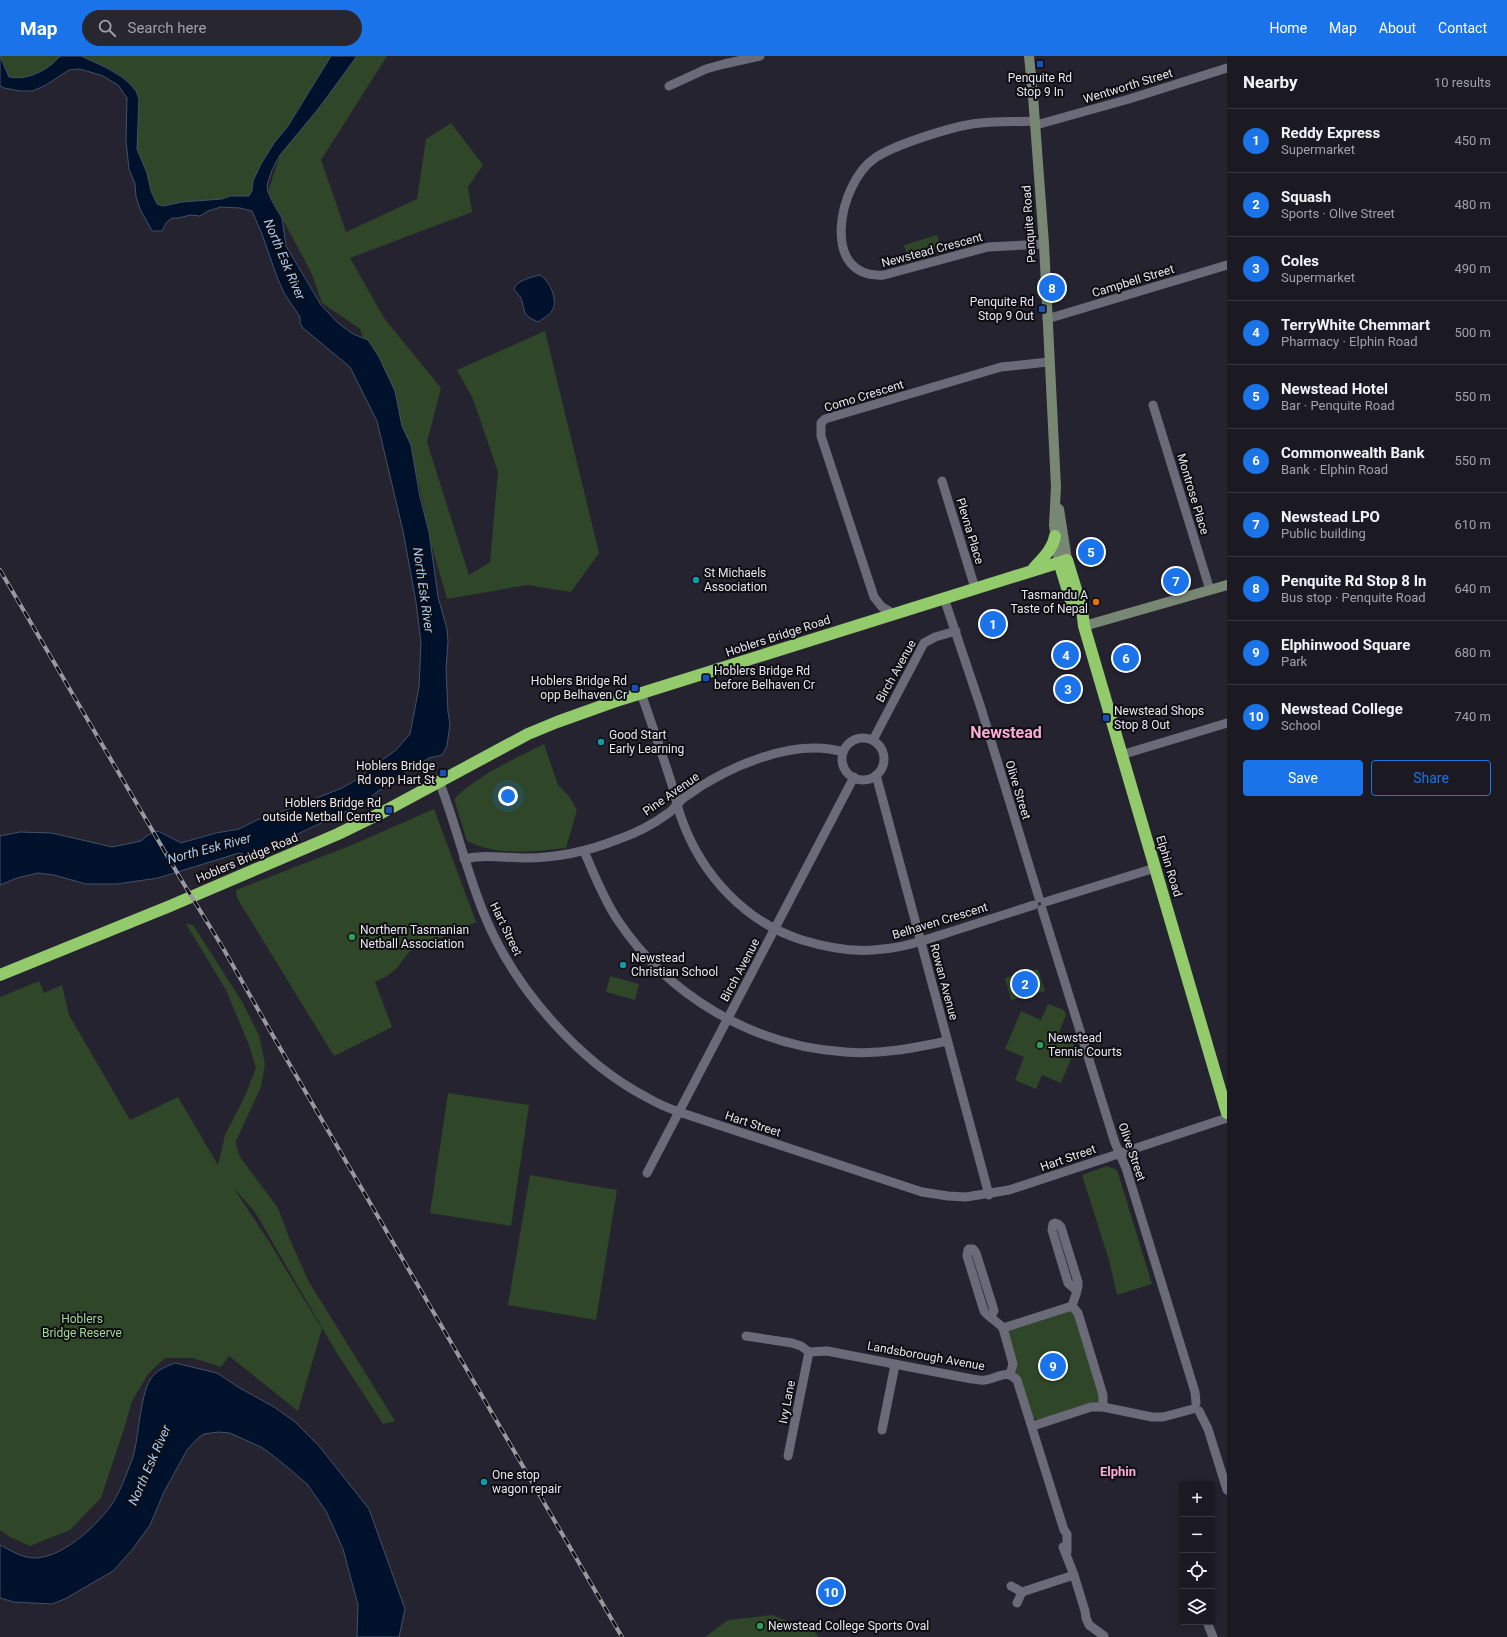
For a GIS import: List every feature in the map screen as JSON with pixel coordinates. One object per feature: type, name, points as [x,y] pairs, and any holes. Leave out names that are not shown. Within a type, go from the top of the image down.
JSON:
[{"type":"highway","points":[[1032,570],[1048,552],[1053,544],[1055,536]]},
{"type":"highway","name":"Hoblers Bridge Road","points":[[1,975],[176,904],[338,834],[383,812],[528,734],[576,714],[1063,561]]},
{"type":"highway","name":"Elphin Road","points":[[1063,561],[1082,609],[1084,626],[1121,755],[1227,1113]]},
{"type":"street","points":[[669,86],[723,60],[760,56]]},
{"type":"street","name":"Penquite Road","points":[[1029,56],[1036,123],[1044,244],[1048,362],[1056,487],[1063,561]]},
{"type":"street","name":"Wentworth Street","points":[[1036,123],[1129,99],[1227,68]]},
{"type":"street","name":"Newstead Crescent","points":[[1036,123],[972,124],[914,141],[874,158],[863,168],[846,201],[842,214],[842,242],[846,256],[858,270],[875,276],[884,275],[988,247],[1044,244]]},
{"type":"street","name":"Campbell Street","points":[[1046,319],[1227,265]]},
{"type":"street","name":"Como Crescent","points":[[894,614],[882,607],[874,597],[822,436],[821,423],[825,419],[1001,367],[1048,362]]},
{"type":"street","name":"Montrose Place","points":[[1153,405],[1210,590]]},
{"type":"street","name":"Plevna Place","points":[[942,481],[975,588]]},
{"type":"street","name":"Penquite Road","points":[[1056,487],[1055,536],[1063,561]]},
{"type":"street","points":[[1084,626],[1227,585]]},
{"type":"street","name":"Olive Street","points":[[944,598],[956,631],[1040,904],[1195,1392],[1196,1408],[1208,1429],[1227,1490]]},
{"type":"street","name":"Birch Avenue","points":[[872,740],[924,643],[935,637],[956,631]]},
{"type":"street","name":"Belhaven Crescent","points":[[642,693],[681,820],[705,867],[730,896],[752,914],[793,937],[843,949],[864,951],[882,950],[921,941],[1155,868]]},
{"type":"street","points":[[1121,755],[1227,723]]},
{"type":"street","points":[[865,738],[872,740],[878,744],[884,757],[883,764],[876,775],[865,780],[854,777],[845,769],[842,758],[843,752],[852,741],[865,738]]},
{"type":"street","name":"Pine Avenue","points":[[464,859],[479,856],[525,858],[584,851],[631,834],[671,811],[683,798],[717,777],[742,764],[784,752],[830,748],[843,752]]},
{"type":"street","name":"Rowan Avenue","points":[[876,775],[989,1194]]},
{"type":"street","name":"Birch Avenue","points":[[647,1173],[854,777]]},
{"type":"street","name":"Hart Street","points":[[439,781],[464,859],[488,924],[503,954],[534,1001],[559,1029],[586,1055],[616,1078],[647,1098],[679,1112],[922,1192],[948,1196],[989,1194],[1008,1190],[1227,1118]]},
{"type":"street","points":[[584,851],[602,892],[617,919],[635,943],[657,968],[679,988],[701,1004],[727,1019],[768,1037],[792,1044],[845,1052],[895,1051],[947,1041]]},
{"type":"street","points":[[1072,1306],[1078,1286],[1078,1282],[1061,1227],[1055,1223],[1053,1224],[1052,1230],[1068,1283],[1076,1290]]},
{"type":"street","points":[[991,1316],[994,1311],[976,1253],[973,1249],[969,1249],[967,1256],[984,1311],[1003,1328],[1013,1364],[1010,1374],[1017,1380],[1033,1426],[1064,1530],[1068,1534],[1066,1552],[1086,1611],[1102,1630],[1104,1636]]},
{"type":"street","points":[[1072,1306],[1078,1313],[1104,1395],[1103,1407]]},
{"type":"street","points":[[1003,1328],[1072,1306]]},
{"type":"street","name":"Landsborough Avenue","points":[[746,1336],[801,1346],[809,1352],[827,1351],[895,1365],[984,1380],[1010,1374]]},
{"type":"street","name":"Ivy Lane","points":[[788,1456],[809,1352]]},
{"type":"street","points":[[882,1430],[895,1365]]},
{"type":"street","points":[[1033,1426],[1091,1407],[1103,1407],[1163,1417],[1196,1408]]},
{"type":"street","points":[[1011,1586],[1022,1592],[1074,1575]]},
{"type":"street","points":[[1017,1603],[1022,1592]]},
{"type":"street","points":[[1208,1625],[1213,1637]]},
{"type":"green space","points":[[0,56],[61,56],[51,65],[36,74],[15,78],[9,77]]},
{"type":"green space","points":[[81,56],[331,56],[288,126],[274,143],[261,164],[253,181],[252,191],[249,196],[230,196],[222,199],[182,202],[163,206],[157,204],[151,191],[147,173],[137,149],[139,99],[135,90],[123,77],[106,67]]},
{"type":"green space","points":[[357,56],[387,56],[321,160],[346,232],[417,199],[426,139],[451,123],[483,165],[468,187],[472,212],[350,258],[384,318],[441,388],[427,442],[469,575],[490,562],[498,472],[473,399],[457,370],[545,331],[599,553],[571,592],[527,585],[447,599],[431,543],[416,471],[360,329],[322,303],[311,272],[268,192],[280,155]]},
{"type":"green space","points":[[937,235],[941,249],[908,259],[904,245]]},
{"type":"green space","points":[[544,744],[558,785],[569,796],[577,810],[566,848],[515,852],[490,849],[467,841],[454,799],[485,775]]},
{"type":"green space","name":"Northern Tasmanian Netball Association","points":[[434,809],[476,922],[409,952],[397,968],[387,976],[375,982],[392,1027],[334,1056],[237,898],[236,890],[352,845]]},
{"type":"green space","name":"Hoblers Bridge Reserve","points":[[186,924],[193,925],[241,1000],[259,1035],[265,1064],[261,1087],[236,1141],[240,1157],[278,1208],[290,1240],[309,1282],[395,1421],[383,1424],[335,1350],[255,1212],[233,1187],[270,1243],[322,1329],[298,1411],[229,1356],[221,1367],[193,1358],[165,1358],[148,1374],[132,1401],[101,1498],[70,1530],[30,1546],[10,1537],[0,1530],[0,997],[39,981],[44,993],[62,985],[69,1015],[130,1120],[178,1097],[218,1165],[225,1135],[245,1096],[256,1068],[249,1045],[226,990]]},
{"type":"green space","points":[[1038,969],[1045,991],[1011,1000],[1005,978]]},
{"type":"green space","points":[[610,976],[639,984],[635,1000],[606,992]]},
{"type":"green space","name":"Newstead Tennis Courts","points":[[1048,1004],[1064,1010],[1066,1015],[1058,1035],[1073,1041],[1075,1049],[1061,1083],[1042,1075],[1036,1089],[1015,1080],[1024,1057],[1005,1049],[1021,1011],[1041,1020]]},
{"type":"green space","points":[[448,1093],[529,1105],[511,1226],[430,1213]]},
{"type":"green space","points":[[1107,1166],[1117,1170],[1152,1284],[1117,1295],[1109,1260],[1082,1175]]},
{"type":"green space","points":[[530,1175],[617,1190],[596,1320],[508,1305]]},
{"type":"green space","points":[[1070,1311],[1075,1316],[1100,1396],[1099,1402],[1037,1420],[1032,1417],[1015,1371],[1008,1330]]},
{"type":"green space","name":"Newstead College Sports Oval","points":[[772,1615],[815,1632],[818,1637],[705,1637],[728,1620]]},
{"type":"water","name":"North Esk River","points":[[0,56],[9,77],[20,78],[36,74],[51,65],[61,56],[81,56],[105,67],[122,77],[130,84],[136,91],[139,99],[137,149],[147,173],[151,191],[157,204],[163,206],[182,202],[222,199],[230,196],[249,196],[252,191],[253,181],[261,164],[274,143],[288,126],[331,56],[357,56],[319,108],[280,155],[272,170],[267,185],[268,192],[273,203],[282,218],[286,246],[321,305],[338,323],[353,334],[368,340],[379,357],[395,391],[402,426],[411,445],[420,497],[429,532],[438,597],[447,629],[448,642],[446,669],[450,724],[447,746],[442,755],[429,758],[389,783],[355,807],[266,849],[251,853],[249,857],[246,858],[243,854],[239,853],[158,878],[117,884],[86,884],[54,875],[38,873],[17,878],[0,885],[0,836],[20,832],[52,833],[112,847],[141,841],[148,835],[158,831],[181,843],[216,833],[239,829],[257,820],[342,788],[363,776],[369,768],[396,750],[410,734],[419,687],[421,643],[416,602],[403,531],[377,421],[350,367],[303,328],[300,323],[300,317],[284,293],[277,277],[262,234],[252,211],[240,208],[221,207],[208,211],[200,216],[190,215],[172,218],[166,223],[162,231],[152,231],[140,209],[136,197],[135,184],[129,169],[126,141],[127,98],[118,85],[103,76],[80,69],[69,70],[46,85],[33,91],[20,91],[4,88],[0,86]]},
{"type":"water","points":[[540,275],[547,281],[552,290],[554,305],[550,313],[538,322],[530,318],[525,313],[521,298],[514,289],[521,281]]},
{"type":"water","name":"North Esk River","points":[[175,1363],[217,1373],[238,1387],[274,1407],[294,1421],[319,1446],[369,1509],[405,1609],[399,1637],[357,1637],[358,1605],[343,1549],[326,1511],[307,1484],[286,1466],[263,1448],[230,1433],[218,1432],[204,1434],[187,1450],[164,1492],[150,1525],[132,1550],[113,1571],[65,1599],[52,1604],[14,1602],[0,1598],[0,1545],[25,1557],[45,1557],[66,1547],[76,1540],[95,1524],[110,1507],[126,1476],[133,1457],[144,1396],[150,1380],[161,1369]]},
{"type":"railway","points":[[0,570],[182,881],[223,948],[622,1637]]},
{"type":"place","name":"Penquite Rd Stop 9 In","points":[[1040,64]]},
{"type":"place","name":"Penquite Rd Stop 8 In","points":[[1052,288]]},
{"type":"place","name":"Penquite Rd Stop 9 Out","points":[[1042,309]]},
{"type":"place","name":"Newstead Hotel","points":[[1091,552]]},
{"type":"place","name":"St Michaels Association","points":[[696,580]]},
{"type":"place","name":"Newstead LPO","points":[[1176,581]]},
{"type":"place","name":"Tasmandu A Taste of Nepal","points":[[1096,602]]},
{"type":"place","name":"Reddy Express","points":[[993,624]]},
{"type":"place","name":"TerryWhite Chemmart","points":[[1066,655]]},
{"type":"place","name":"Commonwealth Bank","points":[[1126,658]]},
{"type":"place","name":"Hoblers Bridge Rd before Belhaven Cr","points":[[706,678]]},
{"type":"place","name":"Hoblers Bridge Rd opp Belhaven Cr","points":[[635,688]]},
{"type":"place","name":"Coles","points":[[1068,689]]},
{"type":"place","name":"Newstead Shops Stop 8 Out","points":[[1106,718]]},
{"type":"place","name":"Good Start Early Learning","points":[[601,742]]},
{"type":"place","name":"Hoblers Bridge Rd opp Hart St","points":[[443,773]]},
{"type":"place","name":"Hoblers Bridge Rd outside Netball Centre","points":[[389,810]]},
{"type":"place","name":"Northern Tasmanian Netball Association","points":[[352,937]]},
{"type":"place","name":"Newstead Christian School","points":[[623,965]]},
{"type":"place","name":"Squash","points":[[1025,984]]},
{"type":"place","name":"Newstead Tennis Courts","points":[[1040,1045]]},
{"type":"place","name":"Elphinwood Square","points":[[1053,1366]]},
{"type":"place","name":"One stop wagon repair","points":[[484,1482]]},
{"type":"place","name":"Newstead College","points":[[831,1592]]},
{"type":"place","name":"Newstead College Sports Oval","points":[[760,1626]]},
{"type":"district","name":"Newstead","points":[[1006,732]]},
{"type":"district","name":"Elphin","points":[[1118,1471]]}]
